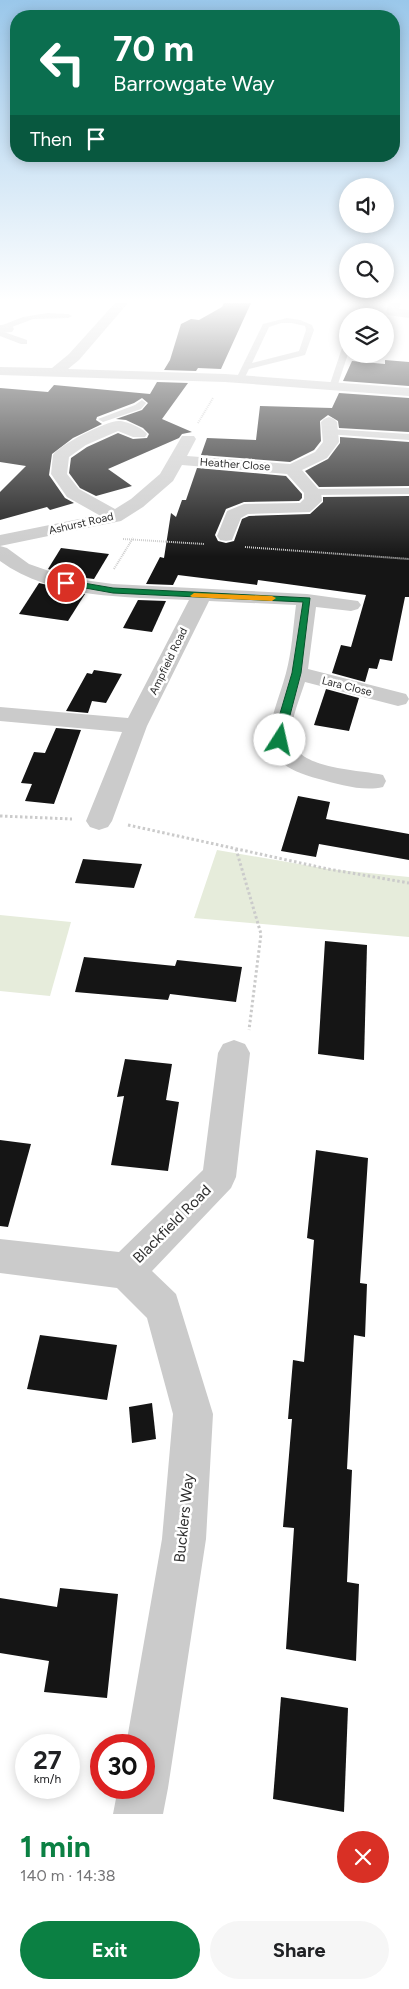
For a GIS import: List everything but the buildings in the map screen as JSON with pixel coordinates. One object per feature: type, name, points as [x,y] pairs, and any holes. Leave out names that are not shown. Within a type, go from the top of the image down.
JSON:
[{"type":"street","points":[[343,388],[409,392]]},
{"type":"street","points":[[117,516],[73,493],[60,474],[61,455],[106,420],[139,434]]},
{"type":"street","name":"Heather Close","points":[[178,460],[292,468],[321,455],[331,442],[329,427]]},
{"type":"street","name":"Ashurst Road","points":[[0,541],[117,516],[137,503],[167,477],[188,439]]},
{"type":"street","points":[[219,541],[234,515],[244,509],[304,508],[313,501],[312,492],[292,468]]},
{"type":"street","points":[[0,552],[22,568],[66,583],[102,589],[200,596],[307,600],[351,606]]},
{"type":"street","name":"Ampfield Road","points":[[98,821],[136,726],[200,596]]},
{"type":"street","points":[[307,600],[297,673],[281,727],[280,740],[287,753],[300,764],[321,772],[374,781]]},
{"type":"street","name":"Lara Close","points":[[297,673],[398,699]]},
{"type":"street","points":[[0,714],[136,726]]},
{"type":"street","name":"Blackfield Road","points":[[0,1256],[126,1271],[165,1234],[219,1177],[241,1043]]},
{"type":"street","name":"Bucklers Way","points":[[126,1271],[163,1307],[193,1414],[184,1539],[152,1734]]},
{"type":"street","points":[[138,1814],[141,1799]]},
{"type":"lane","points":[[106,420],[138,407],[142,403]]},
{"type":"lane","points":[[329,427],[409,437]]},
{"type":"lane","points":[[312,492],[409,491]]},
{"type":"path","points":[[188,439],[227,388]]},
{"type":"path","points":[[102,589],[132,539],[134,524],[117,516]]},
{"type":"path","points":[[132,539],[219,541]]},
{"type":"path","points":[[241,547],[409,559]]},
{"type":"path","points":[[0,816],[98,821],[129,825],[328,869],[409,883]]},
{"type":"path","points":[[236,849],[261,934],[241,1043]]},
{"type":"green space","points":[[217,850],[328,869],[409,877],[409,937],[194,918]]},
{"type":"green space","points":[[0,915],[71,922],[50,996],[0,991]]},
{"type":"slow traffic","points":[[194,596],[272,598]]},
{"type":"route","points":[[66,583],[113,590],[200,596],[307,600],[297,673],[281,727],[280,740]]}]
